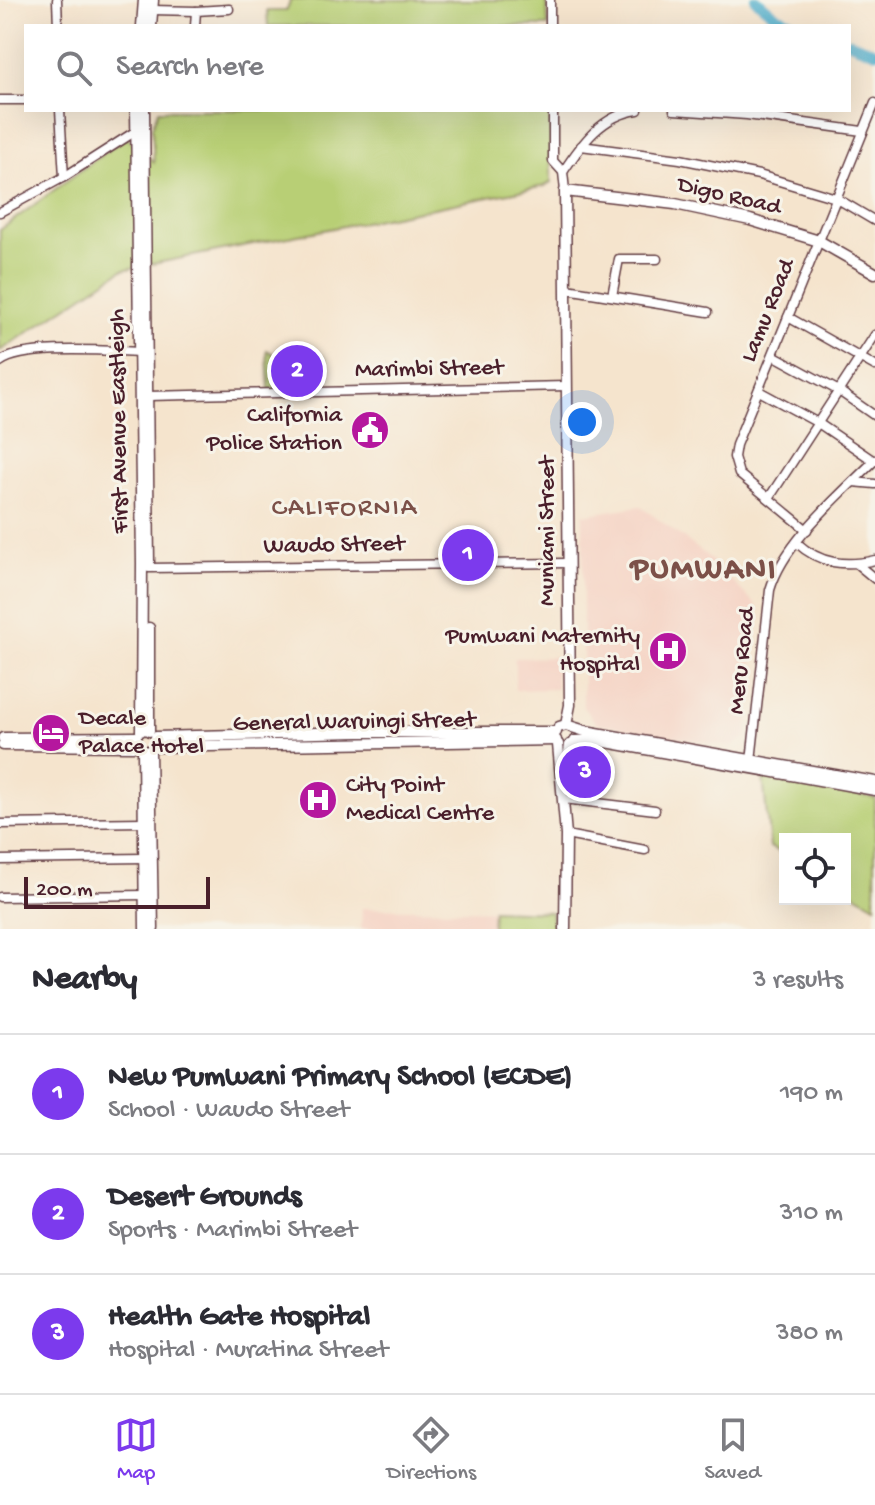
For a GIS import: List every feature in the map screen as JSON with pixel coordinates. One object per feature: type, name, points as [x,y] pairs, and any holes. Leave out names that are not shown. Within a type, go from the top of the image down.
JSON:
[{"type":"main road","points":[[142,24],[144,0]]},
{"type":"main road","name":"First Avenue Eastleigh","points":[[136,112],[146,741]]},
{"type":"main road","name":"First Avenue Eastleigh","points":[[144,112],[149,568],[146,741]]},
{"type":"main road","name":"Digo Road","points":[[565,191],[711,210],[819,241],[875,273]]},
{"type":"main road","name":"Muniami Street","points":[[565,191],[569,726],[576,734],[563,740],[565,929]]},
{"type":"main road","points":[[563,740],[569,726],[875,782]]},
{"type":"main road","name":"General Waruingi Street","points":[[2,742],[358,738],[595,740],[875,790]]},
{"type":"main road","points":[[145,929],[146,741]]},
{"type":"main road","points":[[146,741],[153,929]]},
{"type":"street","points":[[57,0],[58,24]]},
{"type":"street","points":[[550,0],[550,24]]},
{"type":"street","points":[[153,5],[196,11],[229,9]]},
{"type":"street","points":[[195,24],[196,11]]},
{"type":"street","points":[[0,100],[24,100]]},
{"type":"street","name":"Lamu Road","points":[[769,498],[739,474],[734,457],[736,445],[875,103]]},
{"type":"street","points":[[60,112],[64,177]]},
{"type":"street","points":[[553,112],[553,161],[563,172],[565,191]]},
{"type":"street","points":[[563,172],[581,146],[608,119],[631,112]]},
{"type":"street","points":[[703,112],[864,128],[875,133]]},
{"type":"street","points":[[0,212],[64,177],[136,131]]},
{"type":"street","points":[[581,146],[731,168],[836,198],[875,221]]},
{"type":"street","points":[[612,296],[619,259],[657,259]]},
{"type":"street","points":[[567,289],[708,312]]},
{"type":"street","points":[[788,317],[875,366]]},
{"type":"street","points":[[807,530],[769,498],[875,335]]},
{"type":"street","points":[[0,362],[11,355],[59,351],[140,352]]},
{"type":"street","points":[[773,355],[839,391],[875,416]]},
{"type":"street","name":"Marimbi Street","points":[[148,396],[567,386]]},
{"type":"street","points":[[759,391],[818,423],[874,460]]},
{"type":"street","name":"Meru Road","points":[[751,761],[770,590],[781,563],[807,530],[874,460]]},
{"type":"street","points":[[853,482],[875,484]]},
{"type":"street","points":[[797,543],[822,561],[857,564],[875,560]]},
{"type":"street","name":"Waudo Street","points":[[149,568],[568,563]]},
{"type":"street","points":[[857,564],[875,579]]},
{"type":"street","points":[[564,799],[655,810]]},
{"type":"street","points":[[0,824],[144,822]]},
{"type":"street","points":[[566,835],[645,850]]},
{"type":"street","points":[[0,860],[144,858]]},
{"type":"street","points":[[0,897],[145,895]]},
{"type":"shaded area","name":"Pumwani Maternity Hospital","points":[[640,506],[705,554],[757,606],[747,736],[732,747],[596,723],[583,707],[583,515]]},
{"type":"shaded area","points":[[556,657],[556,689],[515,690],[515,658]]},
{"type":"shaded area","points":[[362,908],[551,912],[553,929],[361,929]]},
{"type":"green space","points":[[291,0],[547,0],[548,24],[268,24],[267,11],[286,11]]},
{"type":"green space","points":[[157,112],[550,112],[551,182],[545,186],[122,270],[0,351],[0,230],[126,137],[154,162],[152,128]]},
{"type":"green space","points":[[267,350],[282,359],[315,357],[315,350],[326,359],[324,387],[269,389]]},
{"type":"green space","points":[[763,777],[875,798],[875,905],[851,891],[851,833],[779,833],[779,852],[770,847]]},
{"type":"green space","points":[[493,910],[551,912],[553,929],[492,929]]},
{"type":"waterway","points":[[756,0],[776,16],[794,24]]},
{"type":"waterway","points":[[851,43],[875,52]]},
{"type":"place","name":"Desert Grounds","points":[[297,371]]},
{"type":"place","name":"California Police Station","points":[[370,430]]},
{"type":"place","name":"New Pumwani Primary School (ECDE)","points":[[468,555]]},
{"type":"place","name":"Pumwani Maternity Hospital","points":[[668,651]]},
{"type":"place","name":"Decale Palace Hotel","points":[[51,733]]},
{"type":"place","name":"Health Gate Hospital","points":[[585,772]]},
{"type":"place","name":"City Point Medical Centre","points":[[318,800]]},
{"type":"district","name":"CALIFORNIA","points":[[345,509]]},
{"type":"district","name":"PUMWANI","points":[[704,571]]}]
